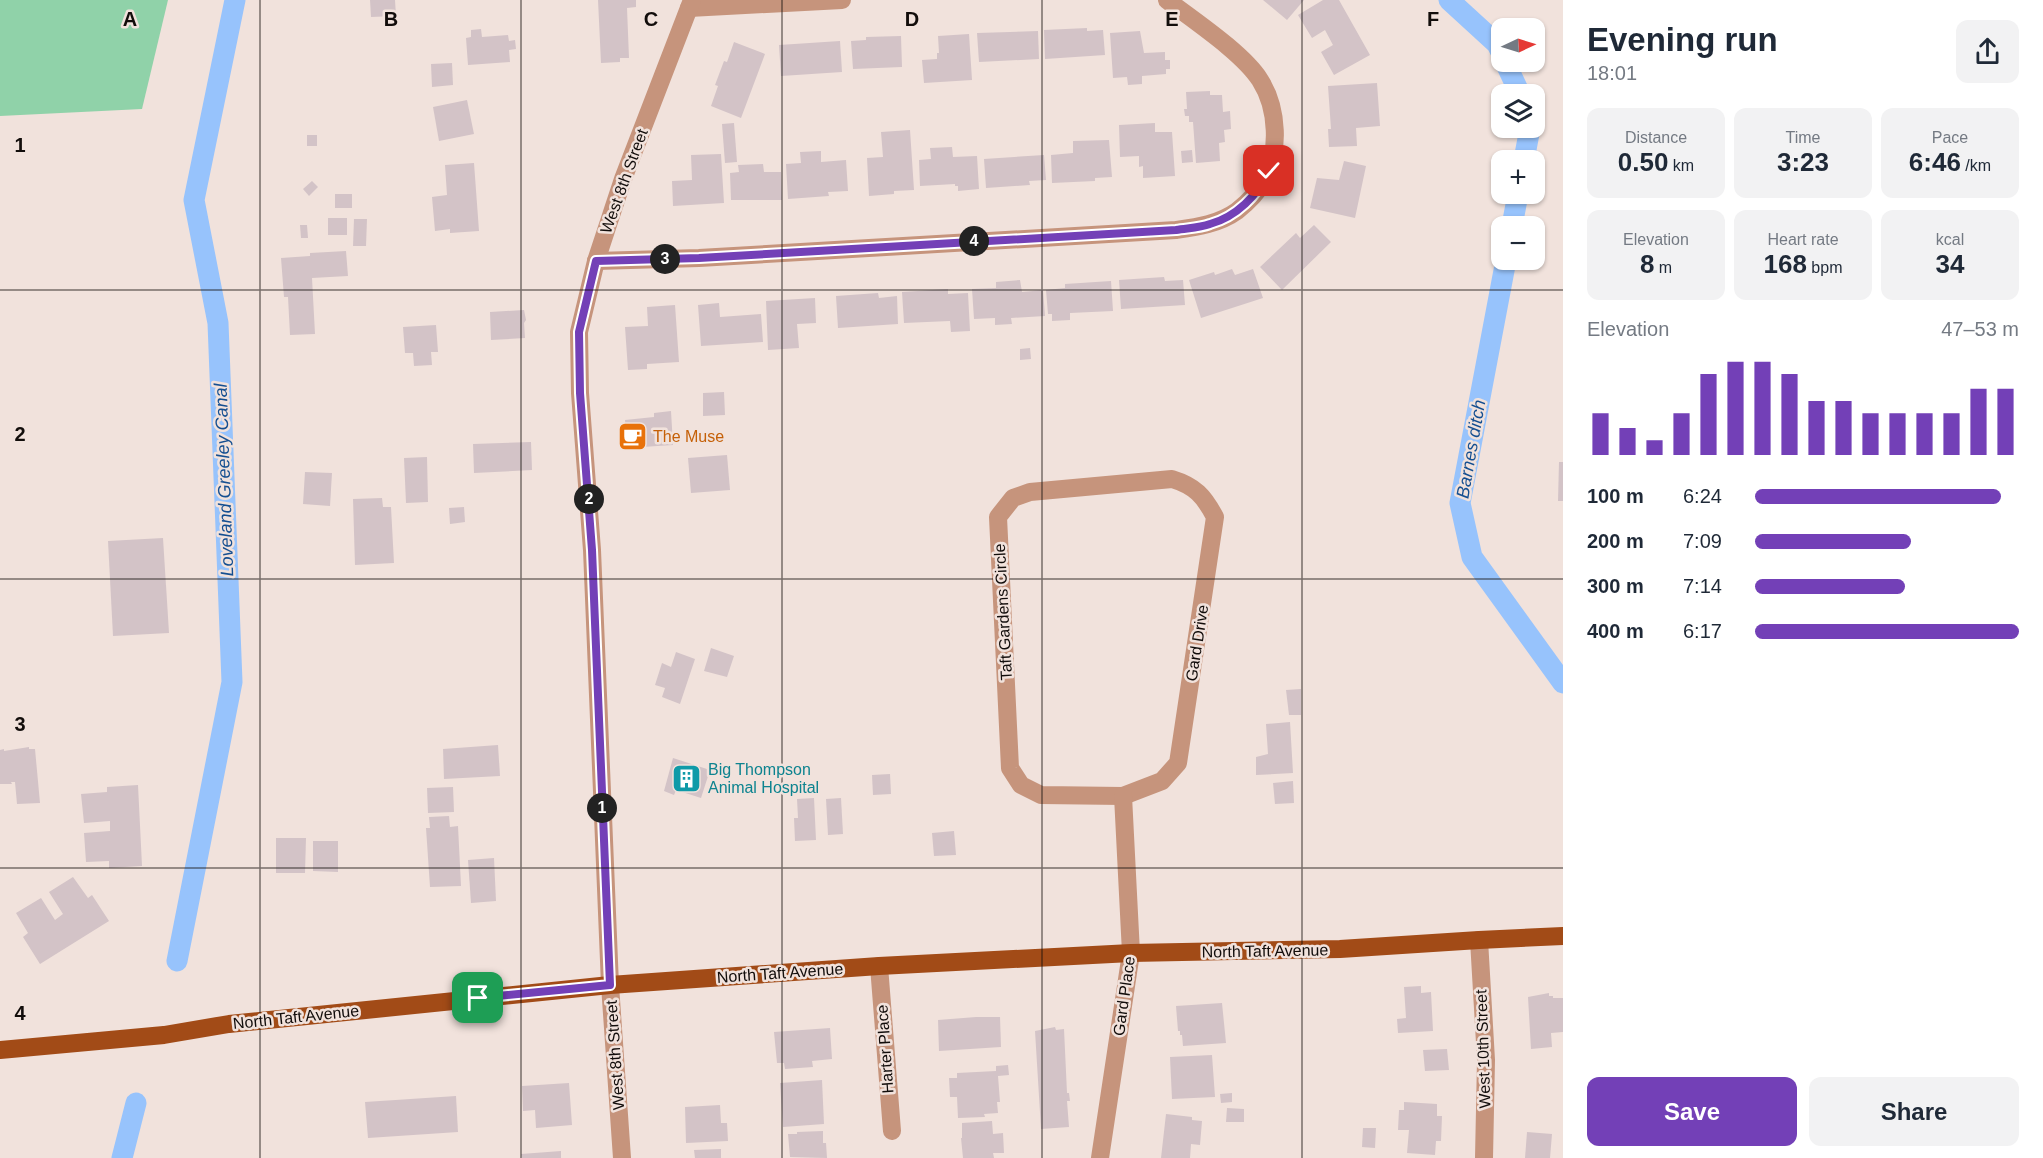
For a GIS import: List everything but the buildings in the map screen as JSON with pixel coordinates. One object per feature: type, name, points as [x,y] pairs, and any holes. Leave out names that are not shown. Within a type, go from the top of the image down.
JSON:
[{"type":"main road","name":"North Taft Avenue","points":[[0,1050],[164,1035],[229,1024],[610,985],[879,966],[1131,953],[1340,949],[1563,936]]},
{"type":"street","points":[[690,4],[842,0]]},
{"type":"street","points":[[596,261],[699,258],[1176,230],[1211,224],[1235,212],[1252,198],[1264,183],[1272,159],[1273,117],[1267,94],[1260,80],[1243,60],[1167,0]]},
{"type":"street","name":"West 8th Street","points":[[622,1158],[610,985],[592,550],[580,393],[579,332],[596,261],[623,179],[690,4]]},
{"type":"street","name":"Taft Gardens Circle","points":[[1123,796],[1041,795],[1021,785],[1010,768],[998,517],[1012,498],[1030,492],[1172,479]]},
{"type":"street","name":"Gard Drive","points":[[1123,796],[1162,781],[1179,764],[1215,517],[1205,499],[1188,484],[1172,479]]},
{"type":"street","name":"Gard Place","points":[[1100,1158],[1131,953],[1123,796]]},
{"type":"street","name":"West 10th Street","points":[[1479,940],[1486,1060],[1484,1158]]},
{"type":"street","name":"Harter Place","points":[[879,966],[892,1131]]},
{"type":"green space","points":[[0,0],[168,0],[142,109],[0,116]]},
{"type":"waterway","name":"Loveland Greeley Canal","points":[[177,961],[232,682],[218,323],[194,200],[235,0]]},
{"type":"waterway","name":"Barnes ditch","points":[[1449,0],[1491,38]]},
{"type":"waterway","name":"Barnes ditch","points":[[1510,72],[1515,84]]},
{"type":"waterway","name":"Barnes ditch","points":[[1526,150],[1528,138]]},
{"type":"waterway","name":"Barnes ditch","points":[[1514,216],[1516,204]]},
{"type":"waterway","name":"Barnes ditch","points":[[1504,270],[1460,503],[1472,557],[1563,683]]},
{"type":"waterway","name":"Loveland Greeley Canal","points":[[122,1158],[136,1103]]},
{"type":"place","name":"The Muse","points":[[632,436]]},
{"type":"place","name":"Big Thompson Animal Hospital","points":[[687,778]]},
{"type":"route","points":[[478,998],[610,985],[592,550],[580,393],[579,332],[596,261],[699,258],[1176,230],[1211,224],[1235,212],[1252,198],[1264,183],[1269,171]]}]
